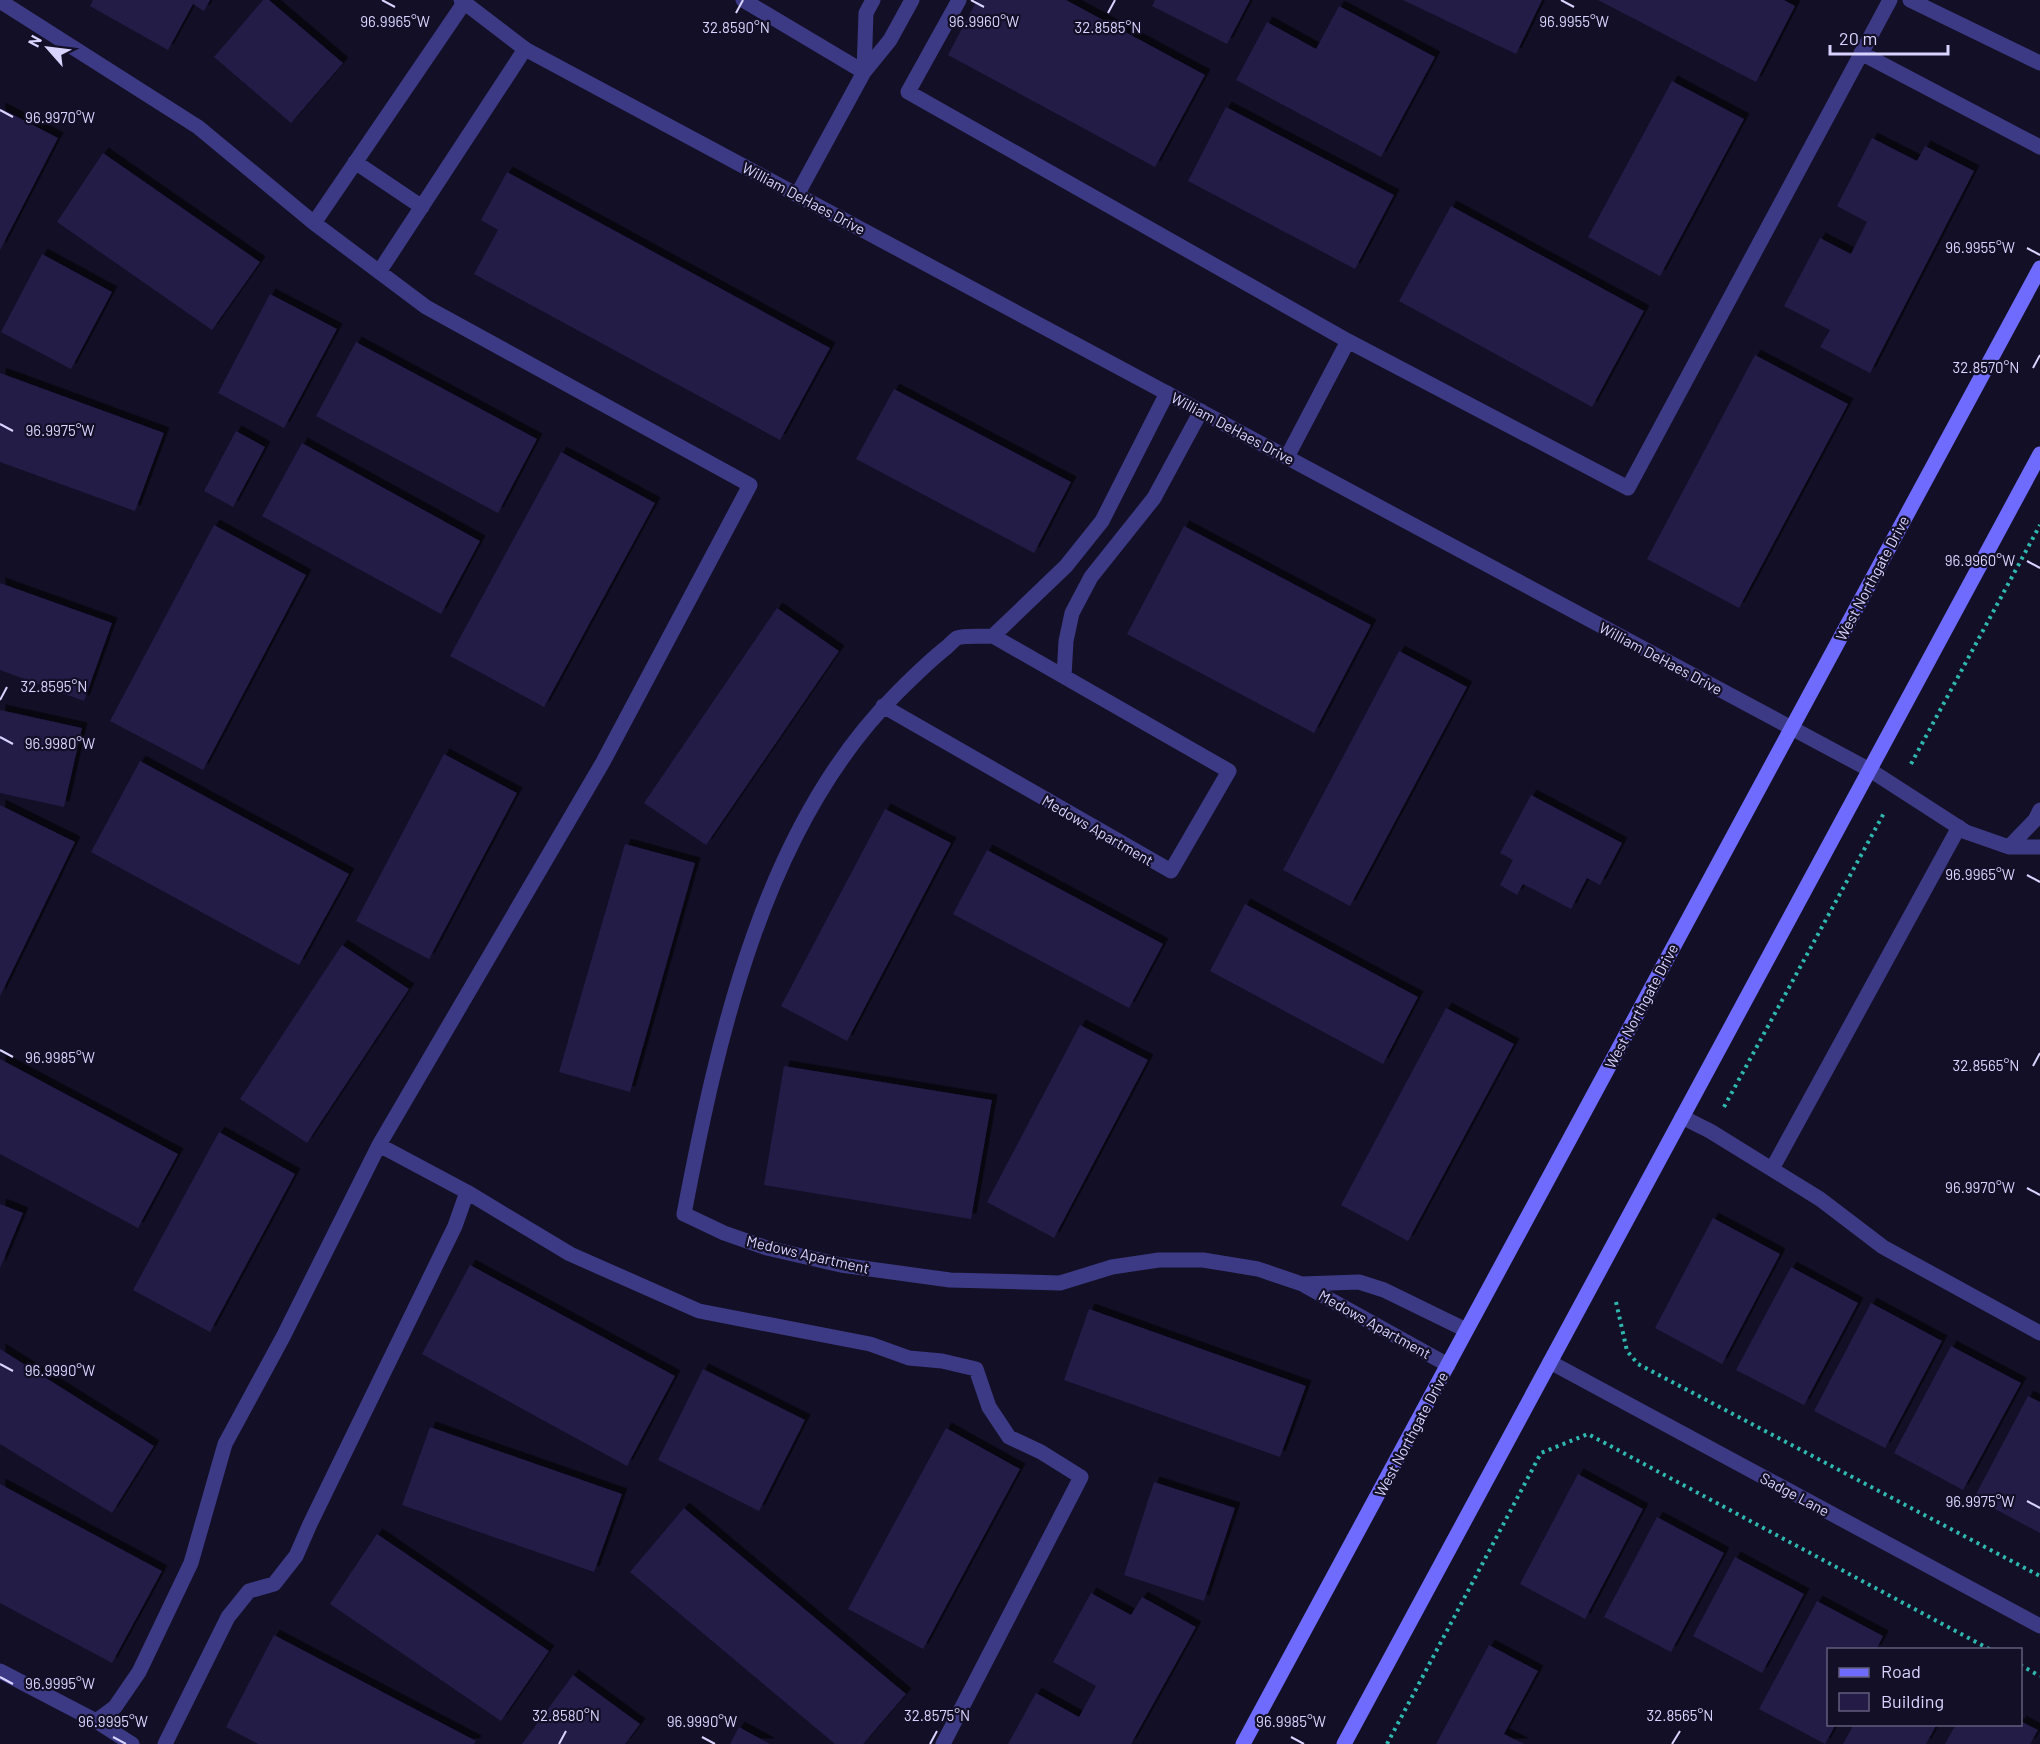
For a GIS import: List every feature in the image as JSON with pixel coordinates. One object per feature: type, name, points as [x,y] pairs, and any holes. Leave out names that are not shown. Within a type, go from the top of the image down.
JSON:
[{"type":"main road","name":"West Northgate Drive","points":[[1244,1744],[2040,268]]},
{"type":"main road","points":[[1344,1744],[2040,454]]},
{"type":"street","points":[[743,0],[864,72]]},
{"type":"street","points":[[864,72],[866,13],[873,0]]},
{"type":"street","points":[[797,195],[864,72],[890,40],[912,0]]},
{"type":"street","points":[[959,0],[908,92],[1348,341],[1628,488],[1890,0]]},
{"type":"street","points":[[1910,0],[2040,63]]},
{"type":"street","points":[[0,1],[198,127],[314,223],[426,307],[750,485],[603,762],[379,1145],[284,1337],[225,1444],[191,1563],[139,1672],[115,1707],[96,1721]]},
{"type":"street","points":[[314,223],[463,1]]},
{"type":"street","name":"William DeHaes Drive","points":[[463,1],[525,49],[1870,770],[1966,832],[2009,847],[2040,847]]},
{"type":"street","points":[[379,272],[525,49]]},
{"type":"street","points":[[1861,53],[2040,147]]},
{"type":"street","points":[[355,162],[422,207]]},
{"type":"street","points":[[1287,457],[1348,341]]},
{"type":"street","points":[[993,636],[1066,566],[1102,521],[1167,393]]},
{"type":"street","points":[[1064,676],[1066,641],[1072,613],[1091,577],[1154,498],[1201,411]]},
{"type":"street","name":"Medows Apartment","points":[[883,706],[1171,872],[1229,771],[993,636],[957,638],[926,664],[883,706],[839,762],[798,829],[777,875],[747,956],[716,1058],[684,1214],[724,1233],[768,1248],[842,1265],[950,1280],[1060,1282],[1112,1267],[1159,1260],[1203,1260],[1258,1269],[1302,1284],[1448,1365]]},
{"type":"street","points":[[2009,847],[2035,820],[2040,810]]},
{"type":"street","points":[[1772,1169],[1959,827]]},
{"type":"street","points":[[1682,1117],[1710,1131],[1820,1199],[1883,1247],[2040,1333]]},
{"type":"street","points":[[379,1145],[467,1192],[570,1254],[699,1311],[791,1327],[870,1344],[909,1358],[942,1361],[976,1369],[989,1407],[1009,1437],[1041,1452],[1081,1477],[944,1742]]},
{"type":"street","points":[[165,1744],[228,1617],[249,1591],[274,1584],[296,1556],[454,1226],[467,1192]]},
{"type":"street","name":"Medows Apartment","points":[[1302,1284],[1359,1282],[1404,1299],[1466,1330]]},
{"type":"street","name":"Sadge Lane","points":[[1550,1362],[2040,1626]]},
{"type":"street","points":[[0,1671],[96,1721],[132,1744]]},
{"type":"path","points":[[1387,1744],[1541,1453],[1588,1434],[1987,1648]]},
{"type":"path","points":[[2022,1666],[2040,1676]]},
{"type":"building","points":[[93,0],[210,0],[204,11],[193,4],[168,50],[90,6]]},
{"type":"building","points":[[263,0],[269,0],[343,63],[291,123],[214,57]]},
{"type":"building","points":[[977,0],[1066,0],[1205,75],[1155,167],[948,55]]},
{"type":"building","points":[[1155,0],[1250,0],[1227,44],[1152,6]]},
{"type":"building","points":[[1403,0],[1542,0],[1516,54]]},
{"type":"building","points":[[1598,0],[1784,0],[1795,6],[1756,82]]},
{"type":"building","points":[[1339,6],[1435,57],[1381,157],[1236,80],[1267,22],[1316,49]]},
{"type":"building","points":[[1672,81],[1744,119],[1660,276],[1588,237]]},
{"type":"building","points":[[1226,107],[1394,195],[1355,269],[1188,181]]},
{"type":"building","points":[[0,108],[58,138],[0,250]]},
{"type":"building","points":[[1872,138],[1917,161],[1925,146],[1974,171],[1870,373],[1820,347],[1830,330],[1784,306],[1820,238],[1851,254],[1867,222],[1837,206]]},
{"type":"building","points":[[103,153],[260,262],[212,330],[57,222]]},
{"type":"building","points":[[507,172],[830,348],[780,440],[474,274],[498,230],[481,220]]},
{"type":"building","points":[[1451,206],[1644,311],[1592,407],[1399,301]]},
{"type":"building","points":[[42,254],[112,292],[71,369],[1,332]]},
{"type":"building","points":[[270,294],[337,329],[284,428],[218,393]]},
{"type":"building","points":[[356,342],[537,439],[498,513],[316,416]]},
{"type":"building","points":[[1755,355],[1848,404],[1739,608],[1647,559]]},
{"type":"building","points":[[0,373],[164,433],[135,511],[0,462]]},
{"type":"building","points":[[894,389],[1071,482],[1034,553],[856,459]]},
{"type":"building","points":[[236,431],[265,447],[233,507],[204,491]]},
{"type":"building","points":[[302,443],[480,541],[441,614],[262,516]]},
{"type":"building","points":[[561,452],[655,503],[544,707],[450,656]]},
{"type":"building","points":[[214,525],[306,575],[203,770],[110,721]]},
{"type":"building","points":[[1184,526],[1371,625],[1314,733],[1127,634]]},
{"type":"building","points":[[0,583],[112,623],[84,701],[0,670]]},
{"type":"building","points":[[777,608],[839,651],[706,845],[644,803]]},
{"type":"building","points":[[1399,651],[1467,687],[1350,906],[1283,870]]},
{"type":"building","points":[[0,710],[82,728],[64,807],[0,793]]},
{"type":"building","points":[[444,754],[517,793],[429,959],[356,921]]},
{"type":"building","points":[[140,761],[349,874],[299,965],[91,852]]},
{"type":"building","points":[[1531,795],[1622,843],[1600,885],[1587,878],[1571,909],[1523,884],[1517,895],[1500,885],[1513,860],[1500,853]]},
{"type":"building","points":[[0,805],[75,842],[0,996]]},
{"type":"building","points":[[885,809],[951,843],[847,1041],[781,1006]]},
{"type":"building","points":[[625,844],[695,863],[630,1092],[559,1072]]},
{"type":"building","points":[[987,850],[1163,944],[1129,1008],[953,914]]},
{"type":"building","points":[[1245,904],[1418,997],[1383,1064],[1210,971]]},
{"type":"building","points":[[342,945],[409,989],[307,1143],[240,1099]]},
{"type":"building","points":[[1446,1008],[1514,1044],[1408,1241],[1341,1205]]},
{"type":"building","points":[[1080,1025],[1148,1060],[1054,1238],[987,1202]]},
{"type":"building","points":[[0,1059],[178,1154],[138,1228],[0,1154]]},
{"type":"building","points":[[784,1066],[992,1100],[971,1219],[764,1185]]},
{"type":"building","points":[[219,1132],[295,1174],[210,1332],[133,1290]]},
{"type":"building","points":[[0,1204],[23,1213],[0,1268]]},
{"type":"building","points":[[1713,1218],[1780,1254],[1722,1364],[1655,1328]]},
{"type":"building","points":[[470,1265],[675,1376],[627,1466],[422,1354]]},
{"type":"building","points":[[1791,1267],[1858,1303],[1804,1405],[1736,1370]]},
{"type":"building","points":[[1871,1303],[1942,1341],[1885,1448],[1814,1411]]},
{"type":"building","points":[[1089,1309],[1306,1386],[1280,1457],[1064,1380]]},
{"type":"building","points":[[1951,1346],[2021,1383],[1963,1490],[1894,1453]]},
{"type":"building","points":[[0,1349],[154,1446],[112,1513],[0,1444]]},
{"type":"building","points":[[703,1369],[805,1420],[759,1511],[658,1460]]},
{"type":"building","points":[[2028,1396],[2040,1402],[2040,1533],[1974,1498]]},
{"type":"building","points":[[430,1427],[622,1494],[594,1572],[402,1505]]},
{"type":"building","points":[[946,1428],[1020,1469],[923,1649],[848,1609]]},
{"type":"building","points":[[1578,1474],[1643,1509],[1585,1619],[1520,1584]]},
{"type":"building","points":[[1154,1482],[1235,1508],[1204,1601],[1124,1575]]},
{"type":"building","points":[[0,1484],[162,1571],[112,1663],[0,1603]]},
{"type":"building","points":[[684,1508],[906,1694],[863,1744],[835,1744],[630,1572]]},
{"type":"building","points":[[1657,1517],[1724,1553],[1671,1652],[1604,1617]]},
{"type":"building","points":[[377,1534],[549,1651],[501,1721],[330,1604]]},
{"type":"building","points":[[1735,1557],[1804,1594],[1762,1673],[1693,1636]]},
{"type":"building","points":[[1091,1593],[1131,1615],[1142,1597],[1196,1627],[1131,1744],[1008,1744],[1036,1693],[1079,1717],[1096,1686],[1053,1662]]},
{"type":"building","points":[[1817,1601],[1883,1636],[1877,1648],[1827,1648],[1827,1726],[1835,1726],[1825,1744],[1759,1709]]},
{"type":"building","points":[[274,1635],[476,1741],[474,1744],[258,1744],[226,1727]]},
{"type":"building","points":[[1489,1645],[1538,1671],[1504,1734],[1524,1744],[1436,1744]]},
{"type":"building","points":[[573,1675],[640,1724],[625,1744],[522,1744]]},
{"type":"building","points":[[2022,1722],[2038,1730],[2030,1744],[1945,1744],[1955,1726],[2022,1726]]},
{"type":"building","points":[[1853,1726],[1936,1726],[1926,1744],[1843,1744]]},
{"type":"building","points":[[739,1727],[770,1744],[730,1744]]}]
